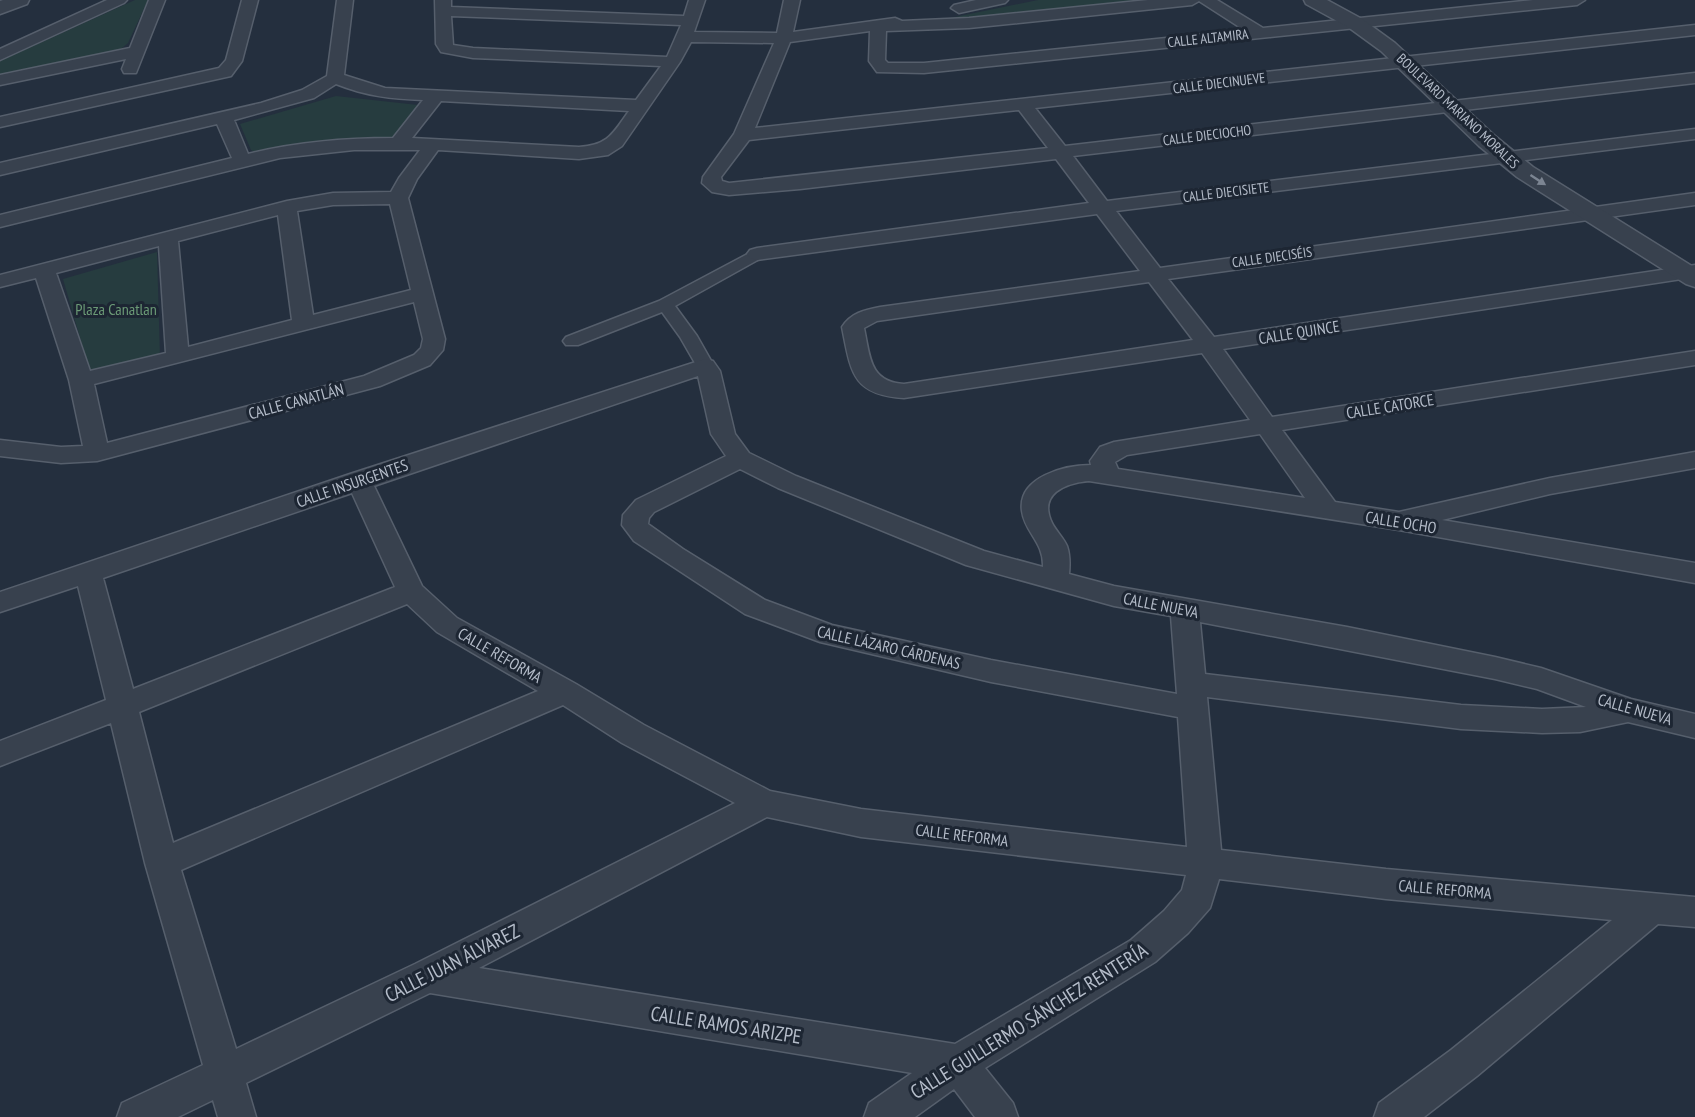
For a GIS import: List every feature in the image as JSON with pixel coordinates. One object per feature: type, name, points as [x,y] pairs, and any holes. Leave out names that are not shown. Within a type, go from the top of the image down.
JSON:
[{"type":"street","points":[[0,8],[20,0]]},
{"type":"street","points":[[0,55],[119,0]]},
{"type":"street","points":[[121,96],[157,0]]},
{"type":"street","points":[[0,122],[211,76],[231,67],[250,0]]},
{"type":"street","points":[[0,169],[224,118],[293,99],[322,87],[335,78],[345,0]]},
{"type":"street","points":[[0,221],[242,161],[309,147],[398,144],[591,153],[610,147],[672,62],[697,0]]},
{"type":"street","points":[[743,135],[783,38],[790,17],[792,0]]},
{"type":"street","points":[[878,27],[1000,0]]},
{"type":"street","points":[[672,62],[447,49],[444,44],[443,6],[783,38],[878,27],[969,23],[1192,0]]},
{"type":"street","points":[[1206,0],[1260,33]]},
{"type":"street","name":"BOULEVARD MARIANO MORALES","points":[[1313,0],[1399,35],[1429,59],[1533,154],[1618,210],[1693,270]]},
{"type":"street","name":"BOULEVARD MARIANO MORALES","points":[[1335,0],[1365,22],[1505,157],[1590,214],[1693,270]]},
{"type":"street","points":[[1438,0],[1462,12]]},
{"type":"street","name":"CALLE ALTAMIRA","points":[[878,27],[878,65],[892,69],[1577,0]]},
{"type":"street","name":"CALLE DIECINUEVE","points":[[743,135],[1695,30]]},
{"type":"street","points":[[0,80],[136,52]]},
{"type":"street","points":[[335,78],[364,89],[435,96],[642,106]]},
{"type":"street","name":"CALLE DIECIOCHO","points":[[743,135],[712,177],[712,183],[719,188],[800,183],[1695,78]]},
{"type":"street","points":[[398,144],[435,96]]},
{"type":"street","points":[[1024,105],[1208,345],[1327,510]]},
{"type":"street","points":[[224,118],[242,161]]},
{"type":"street","name":"CALLE DIECISIETE","points":[[758,254],[1104,207],[1695,135]]},
{"type":"street","points":[[0,281],[287,207],[333,200],[398,198],[408,178],[432,146]]},
{"type":"street","name":"CALLE CANATLÁN","points":[[0,448],[62,455],[97,453],[372,381],[422,360],[432,350],[434,339],[398,198]]},
{"type":"street","name":"CALLE DIECISÉIS","points":[[853,327],[864,317],[890,312],[1695,199]]},
{"type":"street","points":[[287,207],[304,325]]},
{"type":"street","points":[[168,237],[178,357]]},
{"type":"street","points":[[572,341],[665,305],[758,254]]},
{"type":"street","points":[[45,270],[81,380],[97,453]]},
{"type":"street","name":"CALLE QUINCE","points":[[853,327],[867,378],[876,387],[886,392],[904,391],[1693,270]]},
{"type":"street","points":[[81,380],[423,293]]},
{"type":"street","points":[[665,305],[688,336],[705,366]]},
{"type":"street","name":"CALLE CATORCE","points":[[1107,474],[1102,461],[1109,453],[1115,451],[1695,358]]},
{"type":"street","name":"CALLE NUEVA","points":[[705,366],[723,434],[740,459],[787,482],[976,558],[1114,596],[1347,638],[1495,668],[1541,679],[1629,710],[1695,726]]},
{"type":"street","name":"CALLE INSURGENTES","points":[[0,602],[705,366]]},
{"type":"street","name":"CALLE LÁZARO CÁRDENAS","points":[[740,459],[645,506],[636,515],[635,525],[643,536],[755,607],[830,635],[886,649],[1191,696],[1492,719],[1580,720],[1629,710]]},
{"type":"street","points":[[1399,521],[1550,486],[1695,460]]},
{"type":"street","name":"CALLE OCHO","points":[[1055,580],[1055,549],[1036,518],[1036,502],[1039,494],[1052,480],[1065,475],[1107,474],[1399,521],[1695,573]]},
{"type":"street","name":"CALLE REFORMA","points":[[359,480],[411,592],[447,625],[566,692],[633,734],[764,803],[812,815],[861,823],[1397,885],[1695,912]]},
{"type":"street","points":[[88,572],[162,863],[237,1117]]},
{"type":"street","points":[[0,754],[411,592]]},
{"type":"street","name":"CALLE GUILLERMO SÁNCHEZ RENTERÍA","points":[[883,1117],[958,1063],[1143,951],[1176,922],[1198,897],[1206,863],[1185,610]]},
{"type":"street","points":[[162,863],[566,692]]},
{"type":"street","name":"CALLE JUAN ÁLVAREZ","points":[[136,1117],[428,976],[764,803]]},
{"type":"street","points":[[1393,1117],[1464,1063],[1651,909]]},
{"type":"street","name":"CALLE RAMOS ARIZPE","points":[[428,976],[958,1063]]},
{"type":"street","points":[[958,1063],[999,1117]]},
{"type":"green space","points":[[135,0],[148,0],[128,43],[116,53],[0,78],[0,61]]},
{"type":"green space","points":[[1038,0],[1168,0],[947,22],[950,18]]},
{"type":"green space","points":[[336,96],[418,105],[393,140],[324,142],[291,146],[257,154],[251,150],[240,124]]},
{"type":"green space","name":"Plaza Canatlan","points":[[157,252],[160,358],[90,372],[63,279]]}]
